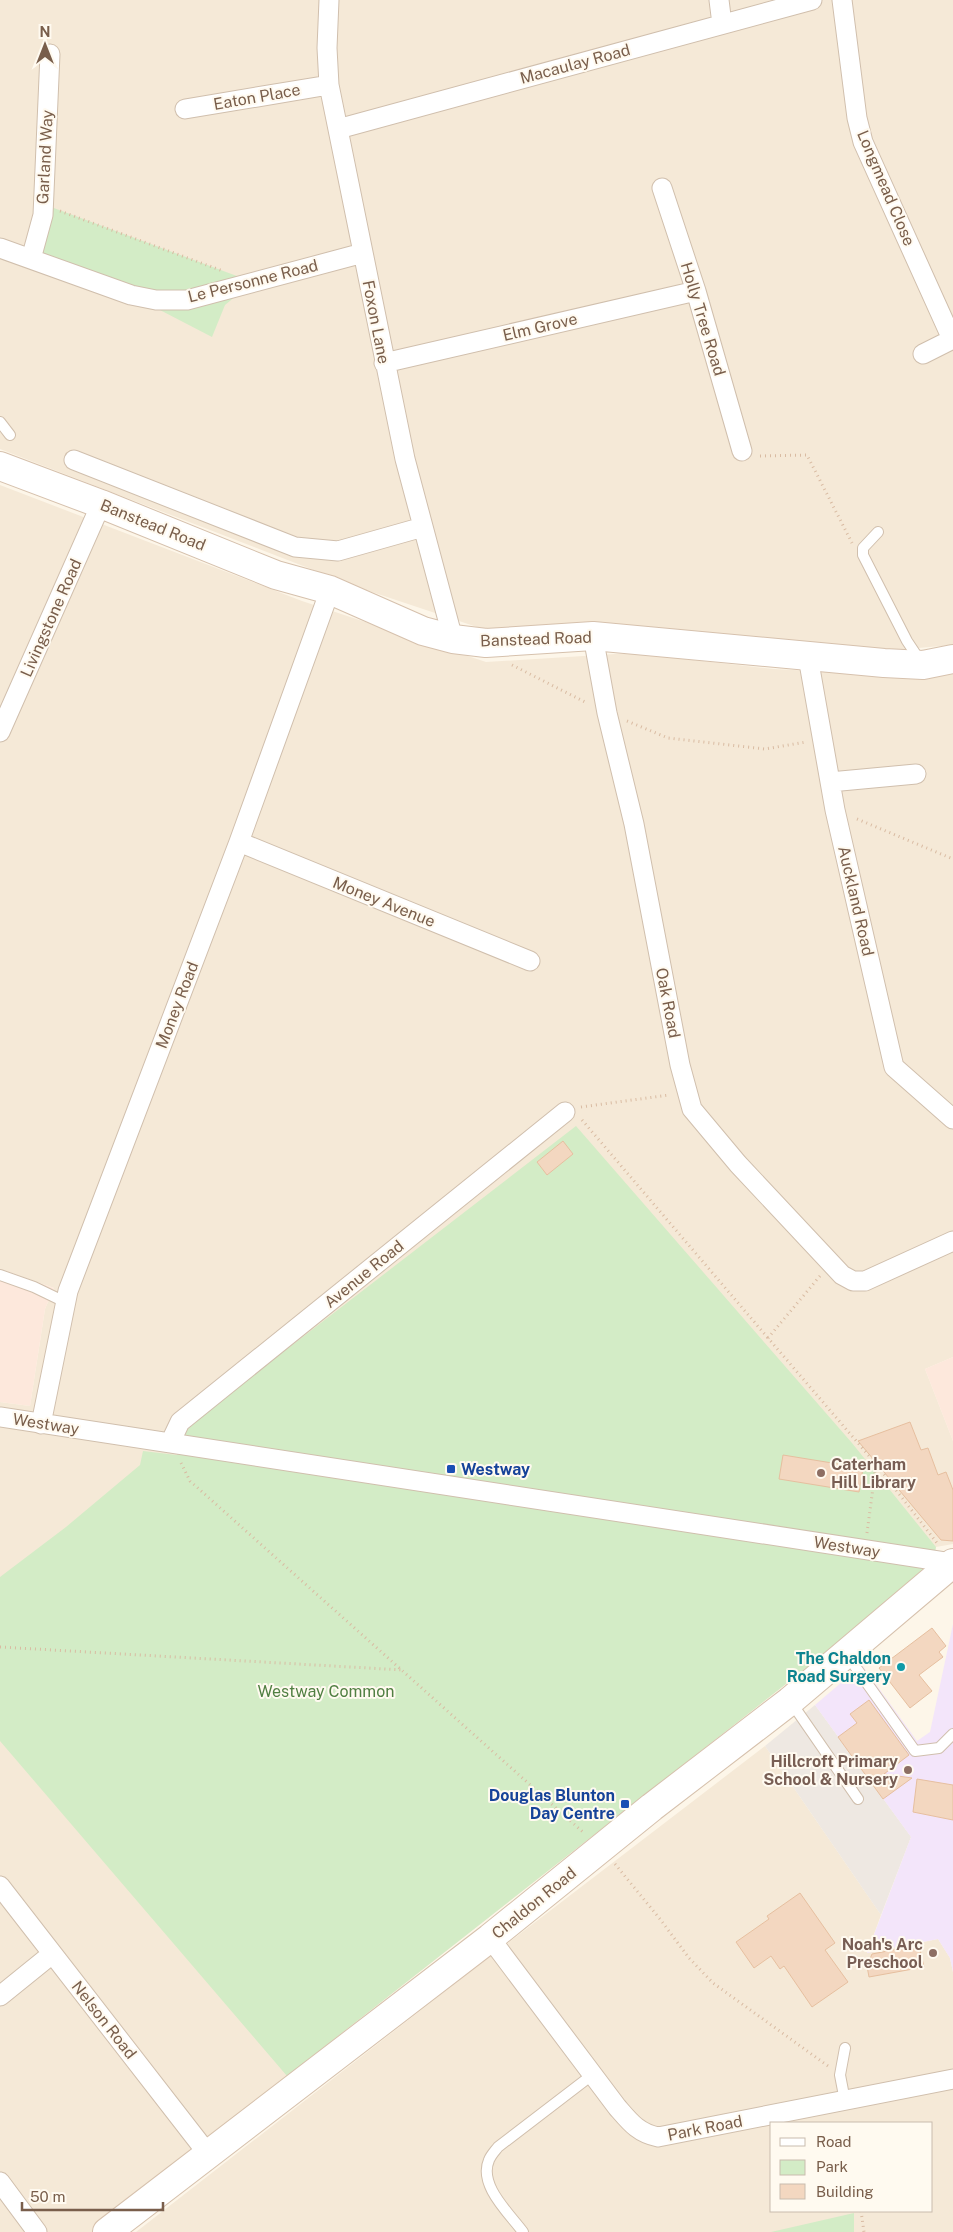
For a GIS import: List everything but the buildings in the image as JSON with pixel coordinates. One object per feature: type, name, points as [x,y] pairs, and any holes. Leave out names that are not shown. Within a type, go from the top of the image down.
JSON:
[{"type":"main road","name":"Banstead Road","points":[[0,466],[101,504],[276,575],[330,590],[423,631],[453,639],[486,643],[593,636],[923,665],[953,659]]},
{"type":"main road","name":"Chaldon Road","points":[[107,2232],[490,1938],[790,1701],[846,1654],[949,1558]]},
{"type":"street","name":"Foxon Lane","points":[[329,0],[327,48],[329,85],[384,363],[423,528],[453,639]]},
{"type":"street","points":[[719,0],[722,24]]},
{"type":"street","name":"Macaulay Road","points":[[338,129],[812,0]]},
{"type":"street","name":"Longmead Close","points":[[842,0],[857,118],[863,142],[953,339],[923,354]]},
{"type":"street","name":"Garland Way","points":[[31,259],[43,215],[50,54]]},
{"type":"street","name":"Eaton Place","points":[[185,109],[329,85]]},
{"type":"street","name":"Holly Tree Road","points":[[662,188],[696,292],[742,451]]},
{"type":"street","name":"Le Personne Road","points":[[0,248],[131,295],[156,300],[186,300],[363,253]]},
{"type":"street","name":"Elm Grove","points":[[384,363],[696,292]]},
{"type":"street","points":[[74,460],[295,547],[338,551],[423,528]]},
{"type":"street","name":"Livingstone Road","points":[[0,732],[101,504]]},
{"type":"street","name":"Money Road","points":[[41,1424],[65,1302],[71,1282],[239,842],[330,590]]},
{"type":"street","name":"Oak Road","points":[[593,636],[607,713],[634,824],[680,1065],[692,1109],[738,1164],[830,1263],[842,1275],[853,1281],[865,1281],[953,1241]]},
{"type":"street","name":"Auckland Road","points":[[808,656],[835,810],[894,1067],[953,1119]]},
{"type":"street","points":[[830,782],[916,774]]},
{"type":"street","name":"Money Avenue","points":[[239,842],[530,961]]},
{"type":"street","name":"Avenue Road","points":[[170,1443],[180,1422],[569,1110]]},
{"type":"street","name":"Westway","points":[[0,1417],[865,1550],[949,1558]]},
{"type":"street","name":"Nelson Road","points":[[0,1886],[208,2154]]},
{"type":"street","name":"Park Road","points":[[490,1938],[592,2075],[634,2127],[645,2134],[658,2137],[953,2080]]},
{"type":"street","points":[[0,1996],[52,1954]]},
{"type":"street","points":[[0,2182],[37,2232]]},
{"type":"lane","points":[[0,422],[10,435]]},
{"type":"lane","points":[[878,532],[863,548],[863,555],[907,641],[923,665]]},
{"type":"lane","points":[[0,1276],[34,1287],[65,1302]]},
{"type":"lane","points":[[846,1654],[915,1751],[939,1748],[953,1734]]},
{"type":"lane","points":[[790,1701],[858,1799]]},
{"type":"lane","points":[[845,2048],[840,2075],[845,2101]]},
{"type":"lane","points":[[523,2232],[490,2188],[486,2173],[488,2160],[498,2147],[592,2075]]},
{"type":"path","points":[[43,204],[253,282]]},
{"type":"path","points":[[742,451],[748,456],[807,455],[854,548]]},
{"type":"path","points":[[505,662],[607,713],[668,738],[765,749],[822,740]]},
{"type":"path","points":[[835,810],[953,859]]},
{"type":"path","points":[[569,1110],[687,1092]]},
{"type":"path","points":[[569,1110],[876,1464],[949,1558]]},
{"type":"path","points":[[768,1338],[830,1263]]},
{"type":"path","points":[[170,1443],[190,1481],[602,1848],[660,1919],[688,1958],[713,1984],[840,2075]]},
{"type":"path","points":[[865,1550],[876,1464]]},
{"type":"path","points":[[0,1647],[404,1670]]},
{"type":"path","points":[[861,2212],[864,2232]]},
{"type":"shaded area","points":[[0,0],[953,0],[953,645],[872,652],[483,629],[360,588],[0,449]]},
{"type":"shaded area","points":[[0,485],[302,601],[486,662],[631,653],[774,669],[926,677],[953,674],[953,1357],[925,1369],[953,1441],[953,1544],[936,1547],[931,1570],[287,2076],[94,2232],[0,2232],[0,1402],[30,1406],[45,1309],[54,1288],[0,1269]]},
{"type":"shaded area","points":[[0,1269],[54,1288],[45,1309],[30,1406],[0,1402]]},
{"type":"shaded area","points":[[953,1357],[953,1441],[925,1369]]},
{"type":"shaded area","name":"Hillcroft Primary School & Nursery","points":[[953,1624],[953,1972],[950,1958],[938,1939],[867,1953],[911,1837],[815,1705],[862,1665],[917,1741],[930,1732]]},
{"type":"shaded area","points":[[815,1705],[911,1837],[881,1915],[765,1746]]},
{"type":"shaded area","points":[[765,1746],[881,1915],[867,1953],[938,1939],[950,1958],[953,1972],[953,2232],[136,2232]]},
{"type":"green space","points":[[43,204],[253,282],[225,305],[212,337],[131,295],[31,259]]},
{"type":"green space","name":"Westway Common","points":[[576,1126],[852,1443],[936,1547],[931,1570],[287,2076],[0,1741],[0,1577],[66,1527],[140,1465],[143,1451],[177,1455],[186,1427]]},
{"type":"green space","points":[[854,2213],[854,2232],[771,2232]]},
{"type":"place","name":"Westway","points":[[451,1469]]},
{"type":"place","name":"Caterham Hill Library","points":[[821,1473]]},
{"type":"place","name":"The Chaldon Road Surgery","points":[[901,1667]]},
{"type":"place","name":"Hillcroft Primary School & Nursery","points":[[908,1770]]},
{"type":"place","name":"Douglas Blunton Day Centre","points":[[625,1804]]},
{"type":"place","name":"Noah's Arc Preschool","points":[[933,1953]]}]
